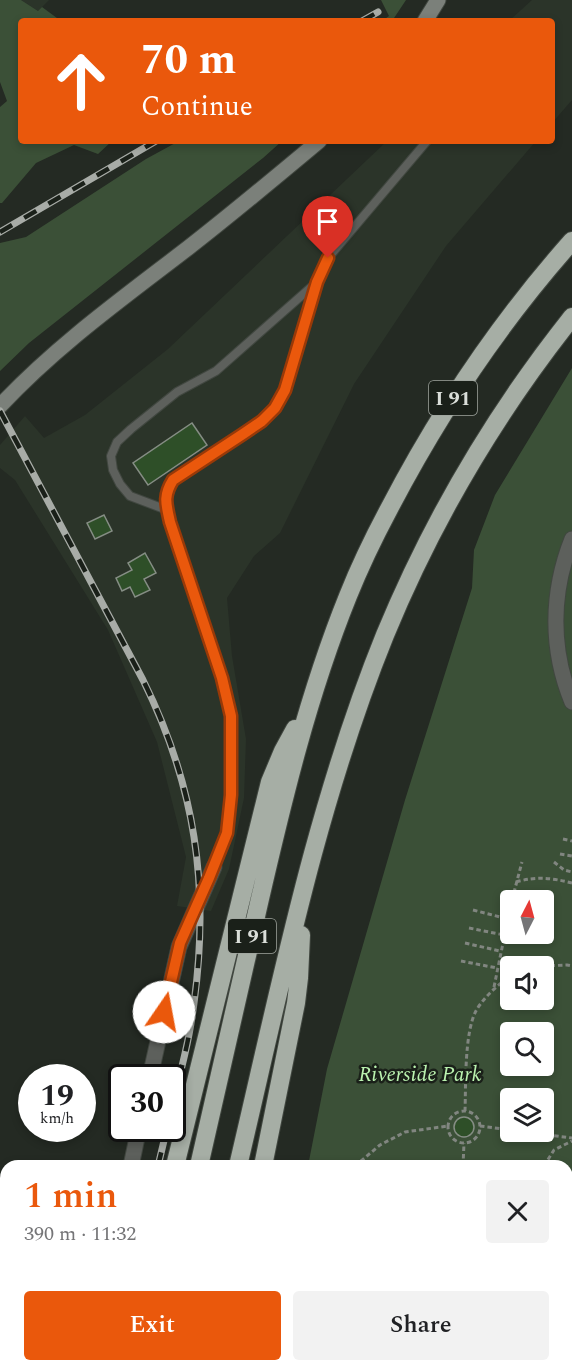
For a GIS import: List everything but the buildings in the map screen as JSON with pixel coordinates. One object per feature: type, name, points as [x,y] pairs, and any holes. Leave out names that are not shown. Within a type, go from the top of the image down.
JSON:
[{"type":"highway","name":"I 91","points":[[200,1160],[280,815],[309,707],[334,632],[358,571],[394,500],[450,403],[486,350],[572,241]]},
{"type":"highway","name":"I 91","points":[[239,1160],[320,829],[376,660],[408,584],[446,508],[482,444],[526,378],[572,317]]},
{"type":"highway","points":[[176,1160],[270,782],[283,751],[309,707]]},
{"type":"highway","points":[[264,1160],[296,1002],[300,954],[300,906]]},
{"type":"main road","points":[[427,18],[438,0]]},
{"type":"main road","points":[[0,406],[95,320],[216,226],[315,144]]},
{"type":"street","points":[[572,539],[558,582],[556,620],[560,667],[572,702]]},
{"type":"street","points":[[153,1064],[180,943],[214,867]]},
{"type":"street","points":[[132,1160],[136,1142]]},
{"type":"lane","points":[[214,867],[227,833],[231,795],[231,716],[222,678],[170,522],[166,504],[167,490],[173,480],[262,421],[275,408],[285,390],[317,282],[328,258],[424,144]]},
{"type":"lane","points":[[167,510],[130,495],[120,484],[112,470],[111,456],[117,442],[177,392],[216,371],[317,282]]},
{"type":"path","points":[[563,839],[572,841]]},
{"type":"path","points":[[560,854],[572,856]]},
{"type":"path","points":[[514,890],[522,862]]},
{"type":"path","points":[[554,862],[564,870],[572,872]]},
{"type":"path","points":[[516,882],[539,877],[572,883]]},
{"type":"path","points":[[473,910],[500,917]]},
{"type":"path","points":[[469,928],[500,934]]},
{"type":"path","points":[[465,943],[500,951]]},
{"type":"path","points":[[493,989],[502,944]]},
{"type":"path","points":[[461,961],[497,968]]},
{"type":"path","points":[[554,966],[572,966]]},
{"type":"path","points":[[465,1111],[469,1037],[476,1010],[500,984]]},
{"type":"path","points":[[465,1111],[472,1113],[478,1119],[480,1126],[478,1134],[465,1143],[456,1141],[450,1135],[448,1126],[450,1118],[457,1112],[465,1111]]},
{"type":"path","points":[[362,1160],[380,1144],[405,1132],[448,1126]]},
{"type":"path","points":[[480,1126],[500,1129]]},
{"type":"path","points":[[554,1137],[572,1140]]},
{"type":"path","points":[[548,1160],[554,1150],[572,1140]]},
{"type":"path","points":[[464,1160],[465,1143]]},
{"type":"shaded area","points":[[21,0],[49,0],[38,11]]},
{"type":"shaded area","points":[[532,0],[572,0],[572,100],[555,120],[555,18],[512,18]]},
{"type":"shaded area","points":[[384,144],[533,144],[446,246],[354,384],[280,533],[254,556],[227,598],[232,656],[246,739],[244,798],[229,869],[211,911],[177,906],[186,857],[157,742],[108,630],[15,480],[0,468],[0,445],[25,416],[44,438],[85,415],[168,349]]},
{"type":"green space","points":[[0,0],[21,0],[38,11],[42,7],[57,18],[18,18],[18,144],[109,144],[98,154],[74,145],[36,163],[0,203],[0,107],[7,101],[0,82]]},
{"type":"green space","points":[[381,0],[406,0],[394,18],[386,18],[389,16]]},
{"type":"green space","points":[[174,144],[279,144],[29,343],[0,371],[0,243],[26,237],[146,159]]},
{"type":"green space","name":"Riverside Park","points":[[572,368],[572,1160],[309,1160],[327,1069],[405,800],[472,588],[474,550],[495,495]]},
{"type":"railway","points":[[367,18],[378,12]]},
{"type":"railway","points":[[0,232],[151,144]]},
{"type":"railway","points":[[0,411],[143,680],[161,719],[186,797],[199,877],[200,918],[199,960],[194,1003],[183,1064]]},
{"type":"railway","points":[[159,1160],[164,1142]]},
{"type":"route","points":[[164,1012],[180,943],[227,833],[231,795],[232,742],[231,716],[222,678],[170,522],[166,504],[167,490],[173,480],[262,421],[275,408],[285,390],[317,282],[328,258]]}]
